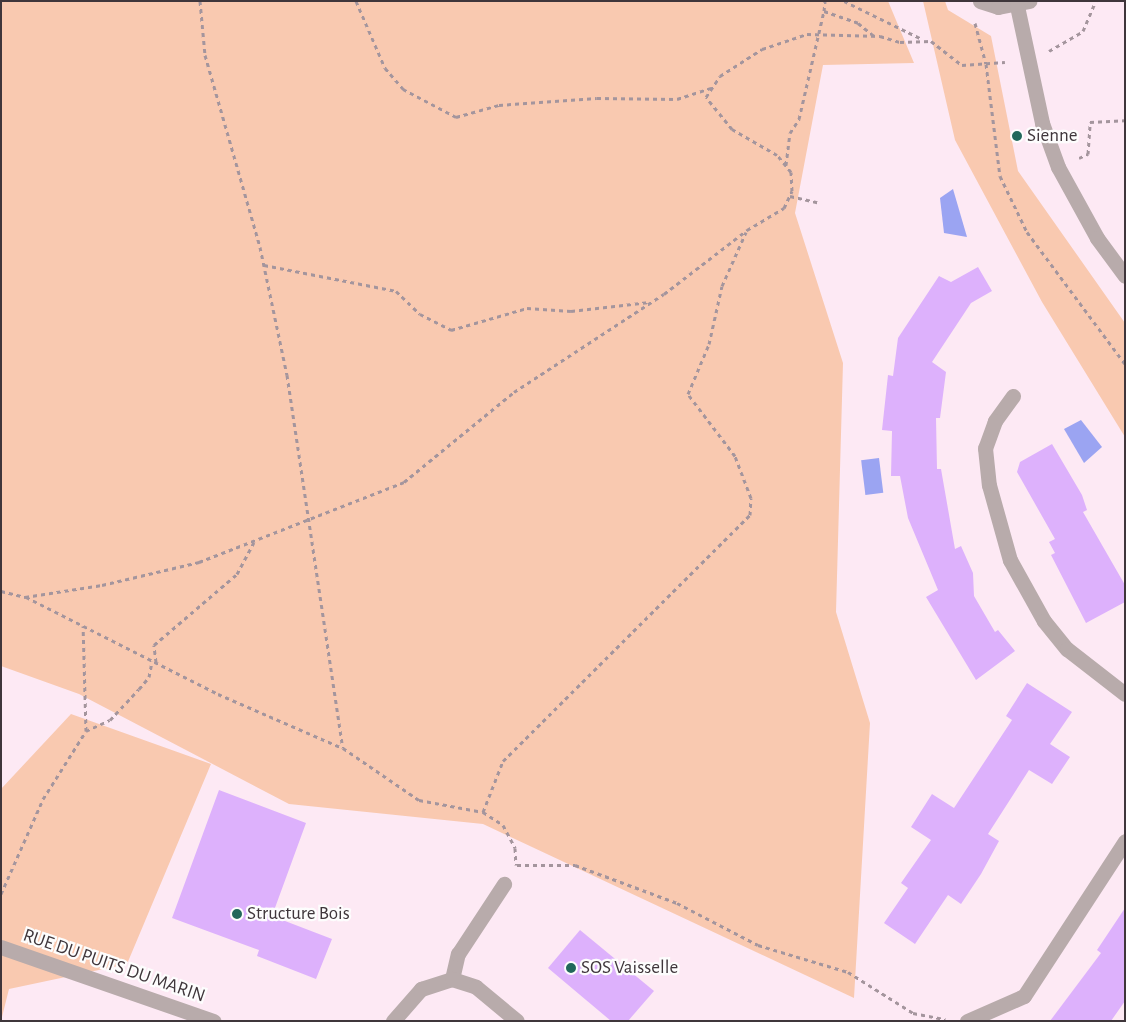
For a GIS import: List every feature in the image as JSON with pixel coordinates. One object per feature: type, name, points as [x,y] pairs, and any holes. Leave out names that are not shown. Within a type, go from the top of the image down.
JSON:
[{"type":"street","points":[[980,1],[1023,4],[1042,123],[1058,167],[1097,238],[1125,276]]},
{"type":"street","points":[[1012,396],[995,421],[985,448],[989,485],[1010,560],[1044,620],[1067,649],[1125,694]]},
{"type":"street","points":[[967,1021],[1024,996],[1125,841]]},
{"type":"street","points":[[452,979],[458,954],[504,884]]},
{"type":"street","name":"RUE DU PUITS DU MARIN","points":[[1,947],[214,1021]]},
{"type":"street","points":[[393,1021],[421,989],[452,979],[476,987],[517,1021]]},
{"type":"path","points":[[200,1],[205,55],[264,265],[286,375],[343,748]]},
{"type":"path","points":[[356,1],[385,68],[402,89],[432,108],[456,117],[499,105],[597,98],[677,99],[712,88]]},
{"type":"path","points":[[786,166],[790,133],[798,119],[826,1]]},
{"type":"path","points":[[844,1],[928,41],[962,65],[986,64]]},
{"type":"path","points":[[824,11],[858,23],[875,37]]},
{"type":"path","points":[[972,14],[986,64],[1000,176],[1026,232],[1125,364]]},
{"type":"path","points":[[25,597],[102,585],[199,562],[308,522],[404,482],[514,392],[652,302],[747,230],[784,208],[790,196],[791,172],[777,155],[732,129],[706,98],[720,76],[762,49],[807,34],[818,37],[875,37],[928,41]]},
{"type":"path","points":[[1058,167],[1088,154],[1090,122],[1125,120]]},
{"type":"path","points":[[790,196],[818,202]]},
{"type":"path","points":[[483,812],[503,761],[750,516],[751,498],[735,456],[688,394],[709,344],[722,286],[747,230]]},
{"type":"path","points":[[264,265],[396,291],[420,314],[450,330],[527,308],[571,311],[652,302]]},
{"type":"path","points":[[1,894],[43,799],[86,731],[110,720],[139,689],[149,677],[154,662],[154,646],[237,574],[255,542]]},
{"type":"path","points":[[1,591],[25,597],[154,662],[343,748],[419,800],[483,812],[503,825],[515,848],[516,865],[504,884]]},
{"type":"path","points":[[83,626],[86,731]]},
{"type":"path","points":[[516,865],[575,865],[677,902],[758,946],[848,972],[913,1013],[949,1019]]},
{"type":"shaded area","points":[[1,1],[888,1],[914,63],[823,65],[795,213],[843,363],[836,612],[870,723],[854,998],[483,824],[289,804],[79,694],[1,666]]},
{"type":"shaded area","points":[[923,1],[945,1],[948,10],[991,36],[1018,171],[1125,323],[1125,437],[1042,302],[955,140]]},
{"type":"shaded area","points":[[71,714],[211,764],[127,964],[9,989],[1,1021],[1,789]]},
{"type":"water","points":[[953,189],[967,237],[944,233],[940,198]]},
{"type":"water","points":[[1081,420],[1102,447],[1084,463],[1064,429]]},
{"type":"water","points":[[879,458],[883,493],[865,495],[861,460]]},
{"type":"building","points":[[978,267],[992,291],[971,303],[932,362],[946,372],[940,418],[936,418],[937,469],[941,469],[955,549],[961,546],[973,573],[974,596],[995,632],[998,630],[1015,651],[976,680],[926,597],[938,590],[908,518],[900,476],[891,476],[892,431],[882,430],[888,375],[893,376],[898,338],[939,276],[951,282]]},
{"type":"building","points":[[1052,444],[1082,495],[1087,510],[1083,512],[1125,585],[1125,602],[1086,623],[1051,555],[1055,553],[1049,542],[1055,539],[1017,472],[1020,462]]},
{"type":"building","points":[[1027,683],[1072,712],[1050,744],[1070,757],[1052,784],[1029,770],[988,834],[999,841],[981,874],[961,904],[948,895],[915,944],[884,923],[908,888],[901,883],[931,840],[911,827],[932,794],[954,808],[1012,720],[1006,716]]},
{"type":"building","points":[[219,790],[306,823],[272,916],[332,939],[316,979],[257,956],[259,950],[172,918]]},
{"type":"building","points":[[1125,908],[1125,1001],[1111,1021],[1050,1021],[1101,953],[1097,950]]},
{"type":"building","points":[[580,930],[654,991],[628,1021],[611,1021],[548,968]]},
{"type":"place","name":"Sienne","points":[[1017,136]]},
{"type":"place","name":"Structure Bois","points":[[237,914]]},
{"type":"place","name":"SOS Vaisselle","points":[[571,968]]}]
